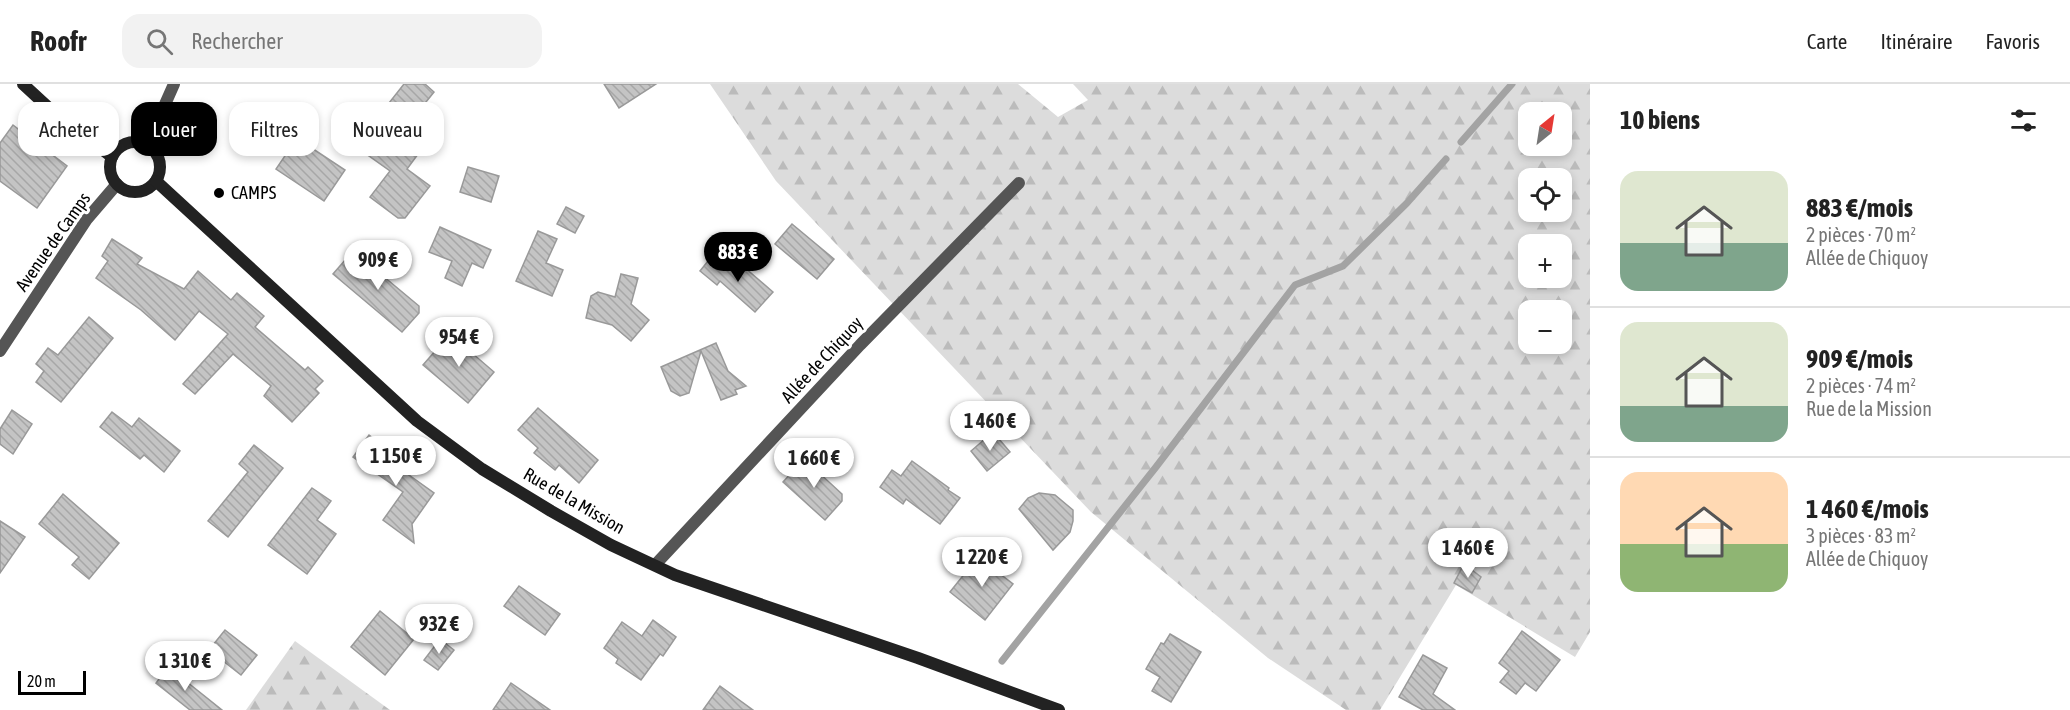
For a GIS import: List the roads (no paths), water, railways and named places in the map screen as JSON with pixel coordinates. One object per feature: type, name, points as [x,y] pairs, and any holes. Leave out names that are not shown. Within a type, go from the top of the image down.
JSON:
[{"type":"main road","points":[[23,84],[50,109],[112,157]]},
{"type":"main road","points":[[131,142],[123,145],[112,157],[110,171],[117,184],[123,189],[137,192],[151,186],[156,181],[160,165],[157,156]]},
{"type":"main road","name":"Rue de la Mission","points":[[156,181],[417,421],[482,469],[611,545],[675,575],[918,658],[1059,710]]},
{"type":"street","points":[[166,102],[174,84]]},
{"type":"street","name":"Allée de Chiquoy","points":[[655,565],[860,345],[1019,183]]},
{"type":"street","name":"Avenue de Camps","points":[[0,351],[87,219],[117,184]]},
{"type":"waterway","points":[[1461,142],[1512,84]]},
{"type":"waterway","points":[[1002,661],[1156,467],[1295,285],[1343,266],[1407,203],[1446,159]]},
{"type":"place","name":"CAMPS","points":[[219,193]]}]
